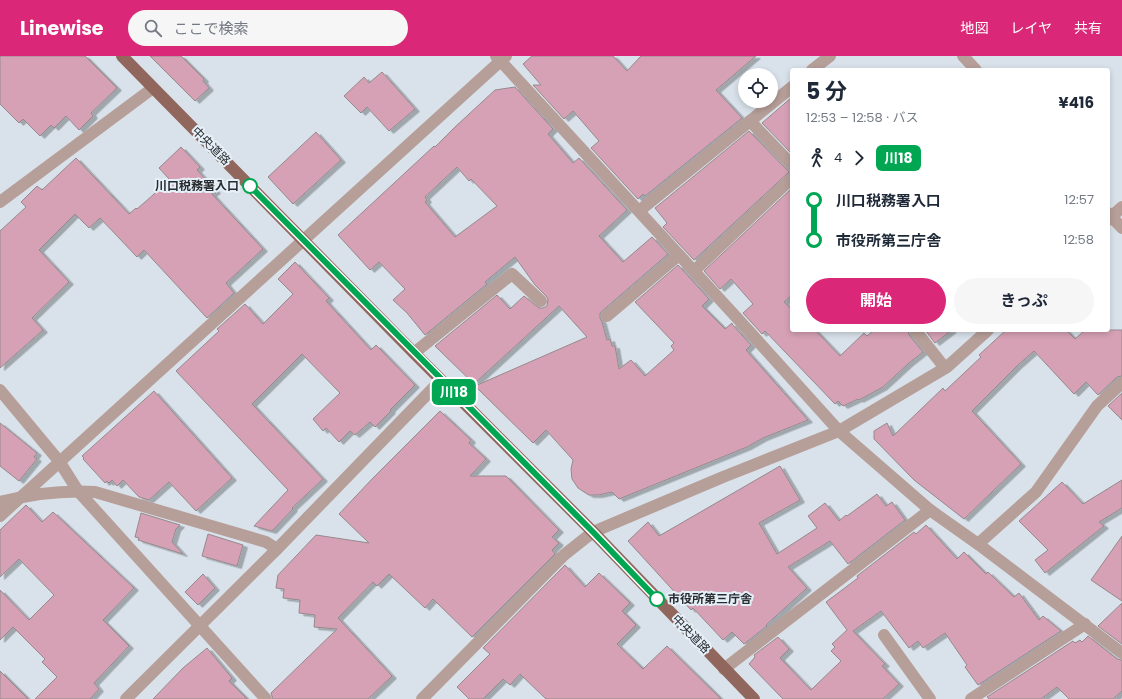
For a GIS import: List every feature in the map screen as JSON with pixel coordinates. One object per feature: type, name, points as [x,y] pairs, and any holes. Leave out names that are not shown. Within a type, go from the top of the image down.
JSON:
[{"type":"main road","name":"中央道路","points":[[124,57],[414,353],[593,532],[754,699]]},
{"type":"street","points":[[815,68],[830,56]]},
{"type":"street","points":[[963,56],[974,68]]},
{"type":"street","points":[[0,516],[59,461],[304,241],[501,58],[839,431],[930,510],[978,544],[1122,653]]},
{"type":"street","points":[[0,202],[153,88]]},
{"type":"street","points":[[639,211],[790,89]]},
{"type":"street","points":[[750,121],[790,163]]},
{"type":"street","points":[[694,271],[790,180]]},
{"type":"street","points":[[1110,216],[1122,207]]},
{"type":"street","points":[[1110,218],[1122,228]]},
{"type":"street","points":[[607,316],[680,255]]},
{"type":"street","points":[[414,353],[512,274],[541,301]]},
{"type":"street","points":[[917,332],[945,368]]},
{"type":"street","points":[[422,699],[564,555],[593,532],[723,477],[839,431],[945,368],[986,332]]},
{"type":"street","points":[[126,699],[277,548],[441,380]]},
{"type":"street","points":[[978,544],[1036,492],[1097,406],[1122,383]]},
{"type":"street","points":[[0,390],[59,461],[78,491],[266,699]]},
{"type":"street","points":[[0,502],[20,497],[78,491],[95,492],[266,542],[277,548]]},
{"type":"street","points":[[724,669],[930,510]]},
{"type":"street","points":[[971,699],[1085,624]]},
{"type":"street","points":[[884,635],[930,699]]},
{"type":"building","points":[[0,56],[85,56],[117,88],[91,113],[93,116],[79,130],[66,116],[54,128],[51,125],[40,136],[23,119],[19,123],[0,104]]},
{"type":"building","points":[[150,56],[181,56],[204,79],[203,81],[209,88],[195,101]]},
{"type":"building","points":[[532,56],[613,56],[627,71],[641,56],[756,56],[742,68],[738,68],[738,71],[716,90],[742,118],[645,196],[643,194],[638,199],[591,148],[599,141],[573,111],[564,119],[533,85],[541,85],[523,64]]},
{"type":"building","points":[[382,72],[415,109],[389,131],[367,107],[361,113],[344,96],[364,77],[369,83]]},
{"type":"building","points":[[515,87],[553,129],[548,134],[573,163],[579,158],[627,210],[599,236],[623,262],[652,237],[668,254],[600,313],[600,318],[607,340],[610,339],[612,346],[615,346],[619,369],[631,360],[645,376],[674,350],[671,346],[674,343],[635,302],[678,265],[709,299],[702,306],[725,329],[732,323],[751,345],[746,350],[808,420],[763,438],[747,447],[619,499],[612,492],[589,495],[578,488],[572,479],[571,469],[573,460],[546,430],[533,443],[475,386],[587,337],[559,306],[474,384],[435,346],[497,295],[510,309],[524,296],[539,308],[547,306],[548,299],[535,285],[515,257],[485,282],[487,284],[425,335],[407,313],[393,300],[405,289],[379,262],[370,270],[338,235],[495,90]],"holes":[[[457,167],[469,181],[471,179],[497,206],[455,237],[425,202],[427,200],[425,197]]]},
{"type":"building","points":[[790,99],[790,152],[762,123]]},
{"type":"building","points":[[749,131],[789,172],[694,260],[663,227],[667,223],[655,208]]},
{"type":"building","points":[[316,132],[341,160],[293,204],[268,177]]},
{"type":"building","points":[[181,147],[200,167],[197,170],[216,191],[212,194],[263,249],[226,283],[234,293],[207,318],[144,250],[137,257],[100,218],[89,228],[75,214],[39,250],[69,282],[32,318],[43,330],[0,368],[0,231],[26,207],[21,202],[37,186],[42,190],[76,158],[129,214],[136,208],[137,209],[170,180],[159,168]]},
{"type":"building","points":[[790,190],[790,297],[784,302],[790,307],[790,332],[817,332],[840,356],[864,333],[867,336],[872,332],[908,332],[909,335],[923,352],[883,387],[859,400],[858,399],[843,406],[838,401],[835,404],[765,331],[762,334],[743,313],[753,304],[731,279],[720,289],[704,271]]},
{"type":"building","points":[[295,262],[329,298],[326,301],[371,350],[376,345],[415,385],[375,427],[370,422],[355,435],[350,431],[339,442],[326,428],[323,431],[313,419],[340,393],[302,354],[252,404],[323,479],[292,508],[293,509],[272,531],[254,526],[288,490],[176,371],[219,331],[217,329],[245,304],[263,324],[293,294],[278,279]]},
{"type":"building","points":[[1110,330],[1122,330],[1122,376],[1117,377],[1098,395],[1086,382],[1074,394],[1034,351],[972,411],[1021,464],[964,519],[914,480],[874,439],[874,431],[887,423],[893,436],[943,388],[945,391],[981,357],[979,355],[1004,332],[1068,332],[1075,339],[1083,332],[1110,332]]},
{"type":"building","points":[[927,332],[949,332],[935,343]]},
{"type":"building","points":[[154,391],[232,478],[196,511],[169,482],[149,500],[139,497],[123,480],[117,486],[112,480],[109,483],[107,481],[105,483],[83,459],[84,458],[82,456]]},
{"type":"building","points":[[1122,393],[1122,420],[1108,406]]},
{"type":"building","points":[[440,411],[471,440],[469,443],[486,459],[470,476],[506,476],[559,530],[552,537],[559,543],[552,550],[555,554],[472,637],[433,599],[425,608],[389,574],[377,586],[373,582],[338,618],[392,676],[368,699],[273,699],[271,693],[337,629],[314,627],[315,615],[299,613],[300,600],[283,598],[284,589],[276,588],[278,575],[316,535],[369,543],[339,514]]},
{"type":"building","points":[[0,423],[37,453],[34,457],[37,459],[19,481],[0,466]]},
{"type":"building","points":[[780,466],[800,500],[759,523],[777,554],[817,528],[808,516],[825,503],[839,521],[877,494],[886,506],[892,502],[905,520],[848,564],[830,541],[788,567],[807,588],[766,625],[767,626],[744,644],[732,632],[723,640],[693,608],[691,610],[628,541],[648,522],[659,536]]},
{"type":"building","points":[[1122,480],[1122,508],[1099,522],[1104,526],[1045,573],[1035,560],[1048,550],[1019,521],[1062,482],[1083,504]]},
{"type":"building","points":[[26,505],[42,522],[53,512],[134,588],[103,620],[129,646],[94,683],[99,689],[90,699],[35,699],[57,677],[42,662],[45,659],[13,627],[0,640],[0,590],[29,620],[54,595],[19,559],[0,577],[0,530]]},
{"type":"building","points":[[141,513],[180,525],[176,529],[172,542],[183,554],[138,540],[139,538],[135,537]]},
{"type":"building","points":[[926,525],[957,559],[964,552],[986,574],[988,572],[1014,597],[1019,593],[1039,620],[1043,616],[1061,631],[978,685],[965,667],[967,665],[945,633],[923,648],[918,641],[909,648],[881,611],[853,631],[885,664],[882,666],[899,684],[883,699],[783,699],[749,664],[755,657],[754,655],[778,637],[789,649],[780,658],[811,690],[841,661],[831,651],[835,647],[832,644],[847,630],[826,602],[914,532],[916,534]]},
{"type":"building","points":[[208,534],[243,545],[237,566],[202,556]]},
{"type":"building","points":[[1122,536],[1122,601],[1091,580]]},
{"type":"building","points":[[565,565],[585,587],[599,573],[630,603],[622,611],[636,625],[617,644],[643,669],[667,646],[721,699],[546,699],[520,674],[510,685],[503,679],[483,699],[469,699],[457,687],[490,654],[483,648]]},
{"type":"building","points":[[203,574],[215,588],[198,605],[185,592]]},
{"type":"building","points":[[1122,603],[1122,644],[1098,626]]},
{"type":"building","points":[[1088,636],[1117,659],[1122,660],[1122,691],[1113,699],[1069,699],[1057,687],[1041,699],[989,699],[987,697],[1073,641],[1075,643],[1080,640],[1082,642]]},
{"type":"building","points":[[207,648],[232,678],[229,681],[247,699],[153,699],[183,668]]},
{"type":"building","points":[[0,671],[28,699],[0,699]]},
{"type":"bus line","name":"川18","points":[[250,186],[593,532],[657,599]]},
{"type":"place","name":"川口税務署入口","points":[[250,186]]},
{"type":"place","name":"市役所第三庁舎","points":[[657,599]]}]
